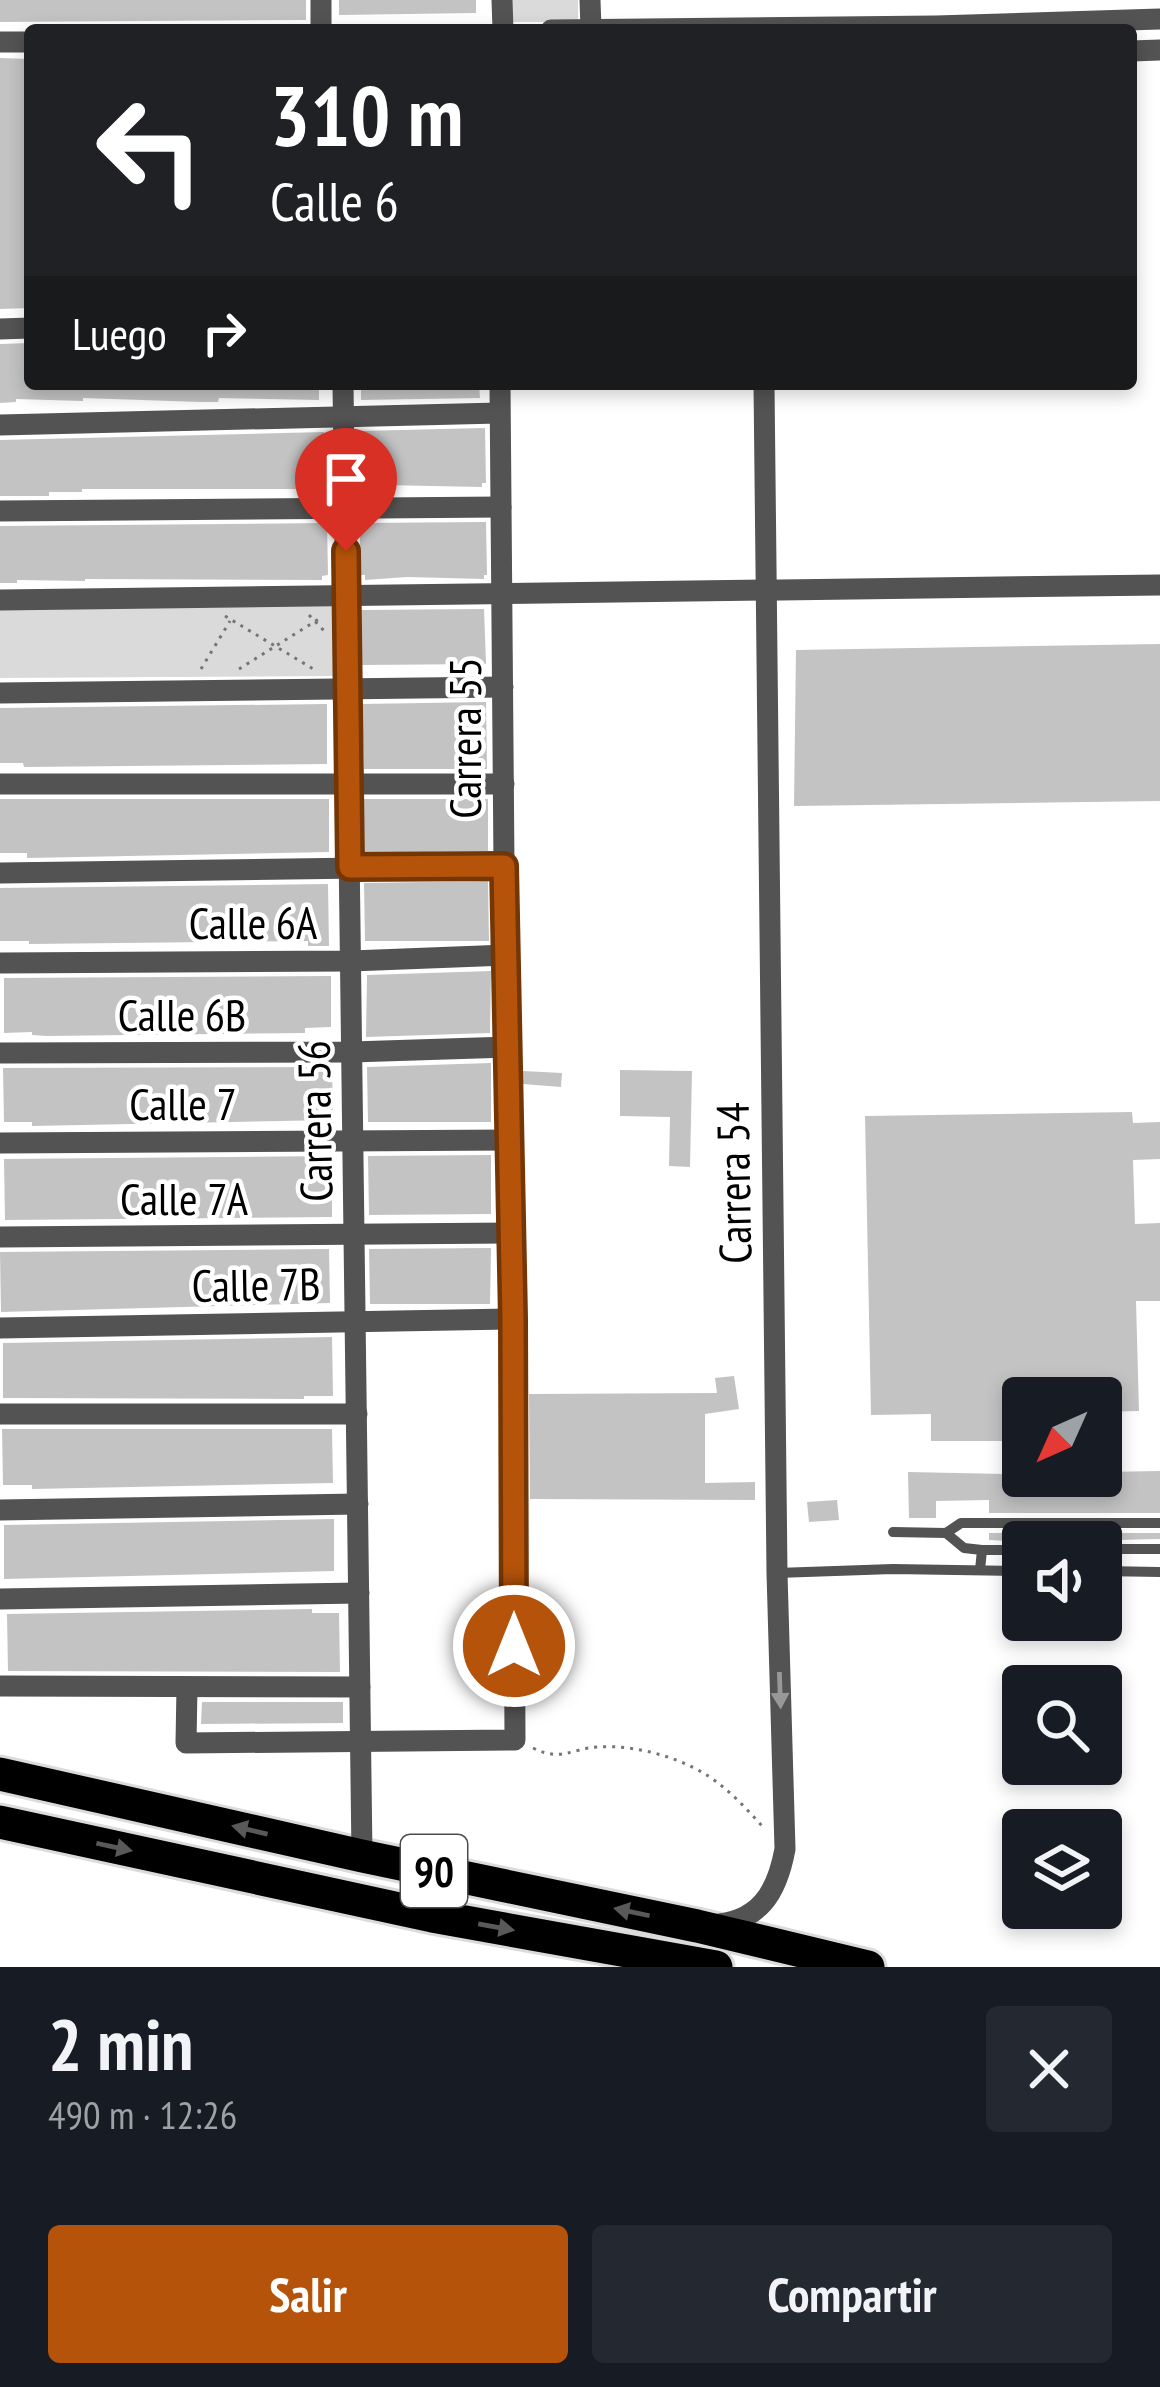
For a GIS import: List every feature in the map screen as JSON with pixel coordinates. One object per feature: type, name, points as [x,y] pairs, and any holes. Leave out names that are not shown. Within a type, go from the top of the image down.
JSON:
[{"type":"highway","name":"90","points":[[0,1774],[868,1967]]},
{"type":"highway","name":"90","points":[[0,1822],[432,1916],[716,1967]]},
{"type":"street","points":[[1000,24],[1160,19]]},
{"type":"street","name":"Carrera 56","points":[[343,390],[362,1856]]},
{"type":"street","name":"Carrera 55","points":[[500,390],[515,1740]]},
{"type":"street","name":"Carrera 54","points":[[697,1926],[724,1924],[751,1913],[767,1899],[780,1876],[785,1849],[777,1573],[764,390]]},
{"type":"street","points":[[0,425],[499,413]]},
{"type":"street","points":[[0,511],[501,507]]},
{"type":"street","points":[[0,600],[1160,585]]},
{"type":"street","points":[[0,694],[503,687]]},
{"type":"street","points":[[0,784],[504,784]]},
{"type":"street","points":[[0,873],[504,866]]},
{"type":"street","name":"Calle 6A","points":[[0,963],[507,955]]},
{"type":"street","name":"Calle 6B","points":[[0,1053],[508,1047]]},
{"type":"street","name":"Calle 7","points":[[0,1143],[510,1140]]},
{"type":"street","name":"Calle 7A","points":[[0,1238],[512,1233]]},
{"type":"street","name":"Calle 7B","points":[[0,1328],[513,1319]]},
{"type":"street","points":[[0,1414],[357,1414]]},
{"type":"street","points":[[0,1510],[358,1504]]},
{"type":"street","points":[[0,1599],[359,1594]]},
{"type":"street","points":[[0,1686],[360,1687]]},
{"type":"street","points":[[187,1687],[186,1743],[515,1740]]},
{"type":"lane","points":[[893,1532],[946,1533],[961,1523],[1160,1523]]},
{"type":"lane","points":[[946,1533],[964,1548],[1002,1550]]},
{"type":"lane","points":[[1122,1549],[1160,1549]]},
{"type":"lane","points":[[980,1570],[982,1550]]},
{"type":"lane","points":[[777,1573],[1002,1570]]},
{"type":"lane","points":[[1122,1571],[1160,1572]]},
{"type":"path","points":[[291,596],[347,654]]},
{"type":"path","points":[[240,669],[316,622],[346,596]]},
{"type":"path","points":[[187,691],[245,597]]},
{"type":"path","points":[[193,598],[347,689]]},
{"type":"path","points":[[515,1740],[544,1754],[564,1756],[593,1747],[665,1755],[719,1783],[785,1849]]},
{"type":"shaded area","points":[[508,0],[578,0],[578,22],[508,22]]},
{"type":"shaded area","points":[[336,605],[336,676],[0,678],[0,608]]},
{"type":"building","points":[[0,0],[306,0],[306,20],[0,22]]},
{"type":"building","points":[[339,0],[476,0],[476,13],[339,15]]},
{"type":"building","points":[[0,58],[24,59],[24,308],[0,309]]},
{"type":"building","points":[[24,343],[24,390],[319,390],[319,400],[83,398],[0,403],[0,344]]},
{"type":"building","points":[[361,390],[479,390],[480,398],[361,400]]},
{"type":"building","points":[[485,428],[486,483],[482,487],[364,488],[359,483],[359,431]]},
{"type":"building","points":[[324,432],[324,485],[318,489],[82,489],[49,492],[49,496],[0,496],[0,440]]},
{"type":"building","points":[[486,522],[484,579],[365,580],[360,575],[360,523]]},
{"type":"building","points":[[327,523],[328,575],[322,580],[0,583],[0,526]]},
{"type":"building","points":[[484,609],[486,664],[362,665],[361,610]]},
{"type":"building","points":[[1160,644],[1160,801],[794,806],[796,650]]},
{"type":"building","points":[[486,702],[487,769],[364,769],[362,704]]},
{"type":"building","points":[[327,704],[327,764],[24,767],[23,763],[0,763],[0,708]]},
{"type":"building","points":[[0,799],[329,799],[329,852],[27,858],[27,853],[0,853]]},
{"type":"building","points":[[364,799],[488,799],[488,851],[364,853]]},
{"type":"building","points":[[488,881],[489,941],[365,941],[364,883]]},
{"type":"building","points":[[328,884],[329,946],[308,946],[308,941],[0,941],[0,888]]},
{"type":"building","points":[[491,971],[490,1033],[366,1037],[367,975]]},
{"type":"building","points":[[331,976],[331,1027],[305,1028],[305,1033],[4,1033],[4,978]]},
{"type":"building","points":[[491,1063],[491,1122],[368,1122],[367,1067]]},
{"type":"building","points":[[332,1067],[333,1120],[32,1126],[32,1122],[4,1122],[3,1068]]},
{"type":"building","points":[[620,1070],[692,1071],[690,1167],[669,1166],[670,1117],[620,1116]]},
{"type":"building","points":[[523,1071],[562,1073],[561,1087],[523,1084]]},
{"type":"building","points":[[1132,1112],[1133,1123],[1160,1122],[1160,1159],[1133,1160],[1135,1224],[1160,1223],[1160,1301],[1136,1301],[1139,1411],[1122,1411],[1122,1377],[1002,1377],[1002,1441],[931,1441],[931,1414],[871,1415],[865,1116]]},
{"type":"building","points":[[491,1155],[491,1214],[369,1215],[368,1156]]},
{"type":"building","points":[[332,1156],[332,1217],[5,1220],[4,1159]]},
{"type":"building","points":[[491,1248],[490,1304],[370,1304],[369,1249]]},
{"type":"building","points":[[329,1249],[330,1303],[1,1312],[0,1252]]},
{"type":"building","points":[[332,1337],[333,1396],[3,1398],[3,1343]]},
{"type":"building","points":[[734,1376],[739,1409],[705,1414],[705,1483],[755,1482],[755,1500],[530,1499],[529,1394],[717,1393],[715,1378]]},
{"type":"building","points":[[2,1429],[332,1429],[333,1483],[32,1489],[32,1485],[3,1485]]},
{"type":"building","points":[[1160,1471],[1160,1513],[989,1513],[989,1500],[936,1501],[936,1518],[909,1518],[908,1472],[1002,1474],[1002,1497],[1122,1497],[1122,1472]]},
{"type":"building","points":[[837,1500],[839,1520],[809,1522],[807,1502]]},
{"type":"building","points":[[334,1519],[334,1571],[4,1579],[4,1525]]},
{"type":"building","points":[[989,1533],[1002,1533],[1002,1541],[989,1540]]},
{"type":"building","points":[[1122,1533],[1160,1533],[1160,1539],[1122,1540]]},
{"type":"building","points":[[312,1609],[312,1613],[339,1613],[340,1672],[8,1671],[7,1614]]},
{"type":"building","points":[[202,1702],[343,1702],[343,1723],[201,1724]]},
{"type":"route","points":[[346,551],[350,867],[504,866],[514,1646]]}]
